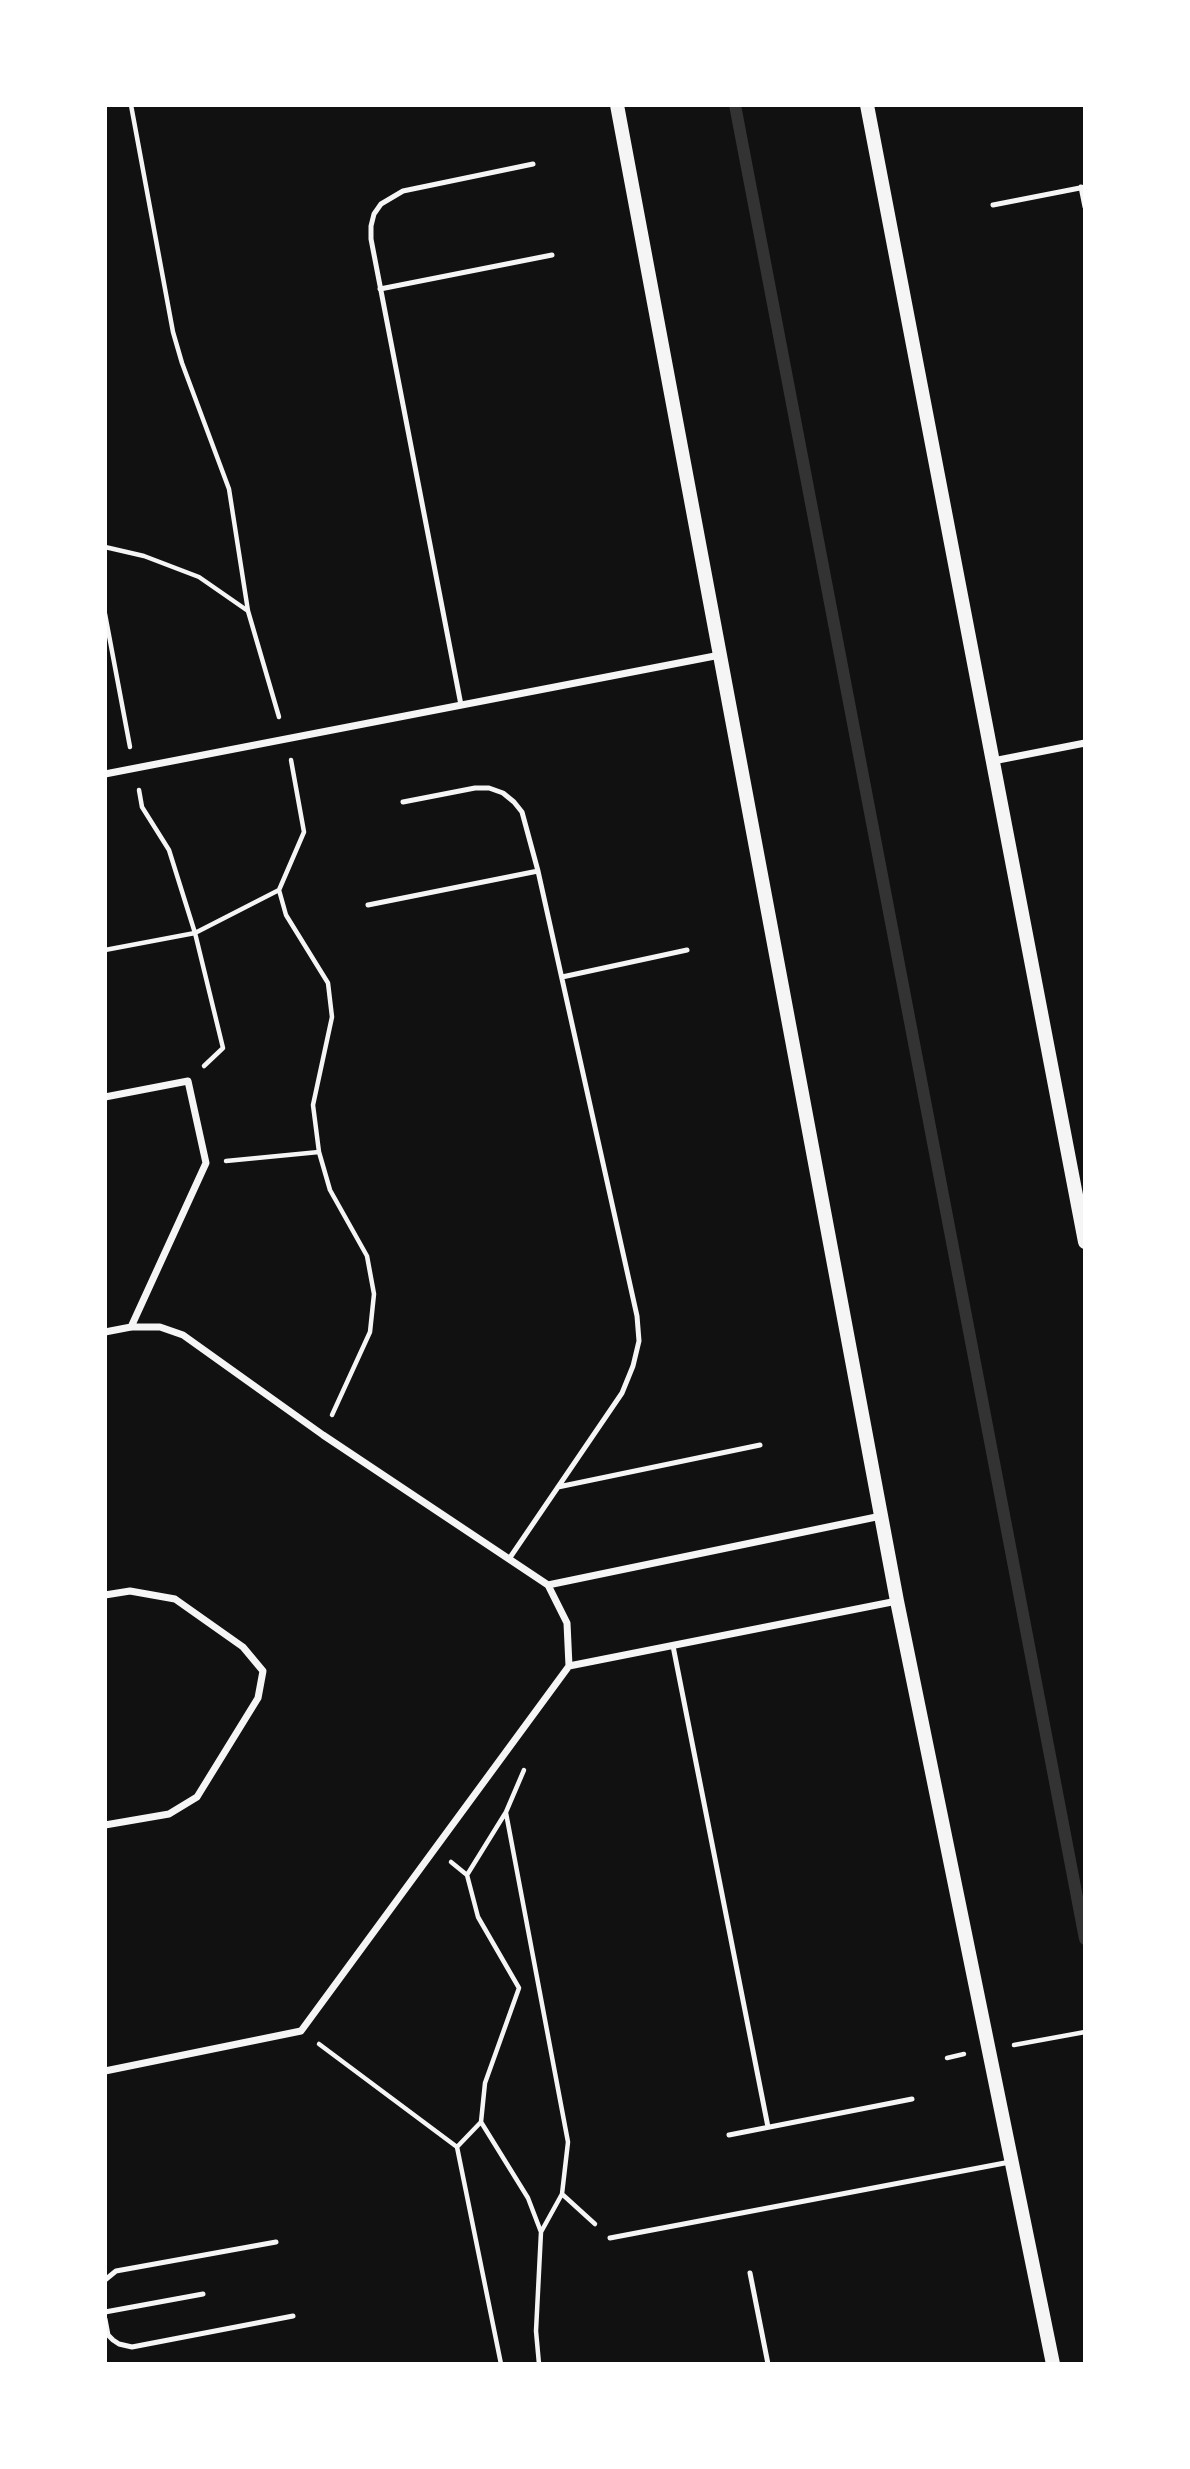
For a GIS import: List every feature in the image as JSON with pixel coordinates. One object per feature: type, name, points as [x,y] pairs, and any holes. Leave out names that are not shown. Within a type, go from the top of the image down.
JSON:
[{"type":"main road","points":[[617,105],[897,1601],[1053,2364]]},
{"type":"main road","points":[[867,105],[1085,1242]]},
{"type":"street","points":[[105,774],[721,655]]},
{"type":"street","points":[[993,761],[1085,743]]},
{"type":"street","points":[[105,1097],[188,1082],[206,1163],[131,1326]]},
{"type":"street","points":[[105,1332],[131,1326],[160,1327],[183,1335],[323,1435],[548,1585],[567,1623],[569,1666],[301,2031],[105,2071]]},
{"type":"street","points":[[548,1585],[882,1516]]},
{"type":"street","points":[[105,1595],[130,1591],[175,1599],[243,1647],[263,1671],[258,1698],[197,1797],[169,1815],[105,1825]]},
{"type":"street","points":[[569,1666],[897,1601]]},
{"type":"lane","points":[[461,705],[370,239],[374,214],[381,204],[403,191],[533,164]]},
{"type":"lane","points":[[993,205],[1083,187],[1085,207]]},
{"type":"lane","points":[[380,289],[552,254]]},
{"type":"lane","points":[[403,802],[475,788],[489,788],[503,793],[522,812],[538,871],[637,1315],[639,1341],[634,1366],[622,1393],[509,1559]]},
{"type":"lane","points":[[368,905],[538,871]]},
{"type":"lane","points":[[562,977],[687,950]]},
{"type":"lane","points":[[558,1487],[760,1445]]},
{"type":"lane","points":[[673,1646],[768,2127]]},
{"type":"lane","points":[[729,2135],[912,2099]]},
{"type":"lane","points":[[610,2238],[1010,2161]]},
{"type":"lane","points":[[105,2280],[116,2271],[276,2242]]},
{"type":"lane","points":[[750,2273],[768,2364]]},
{"type":"lane","points":[[105,2312],[203,2294]]},
{"type":"lane","points":[[105,2319],[108,2335],[119,2344],[132,2347],[293,2316]]},
{"type":"path","points":[[131,105],[173,332],[229,489],[248,611],[296,781],[304,832],[279,890],[286,915],[328,983],[332,1017],[313,1105],[320,1152],[330,1190],[367,1256],[374,1293],[370,1332],[323,1435]]},
{"type":"path","points":[[105,547],[144,556],[199,577],[248,611]]},
{"type":"path","points":[[105,614],[142,807],[169,850],[195,933],[223,1048],[188,1082]]},
{"type":"path","points":[[105,950],[195,933],[279,890]]},
{"type":"path","points":[[206,1163],[320,1152]]},
{"type":"path","points":[[527,1763],[506,1812],[467,1875],[478,1917],[519,1988],[485,2083],[481,2122],[528,2198],[541,2232],[536,2331],[539,2364]]},
{"type":"path","points":[[506,1812],[568,2142],[562,2194],[541,2232]]},
{"type":"path","points":[[301,2031],[457,2147],[501,2364]]},
{"type":"path","points":[[1035,2041],[1085,2032]]},
{"type":"path","points":[[457,2147],[481,2122]]},
{"type":"path","points":[[562,2194],[610,2238]]},
{"type":"waterway","points":[[735,105],[1085,1939]]}]
